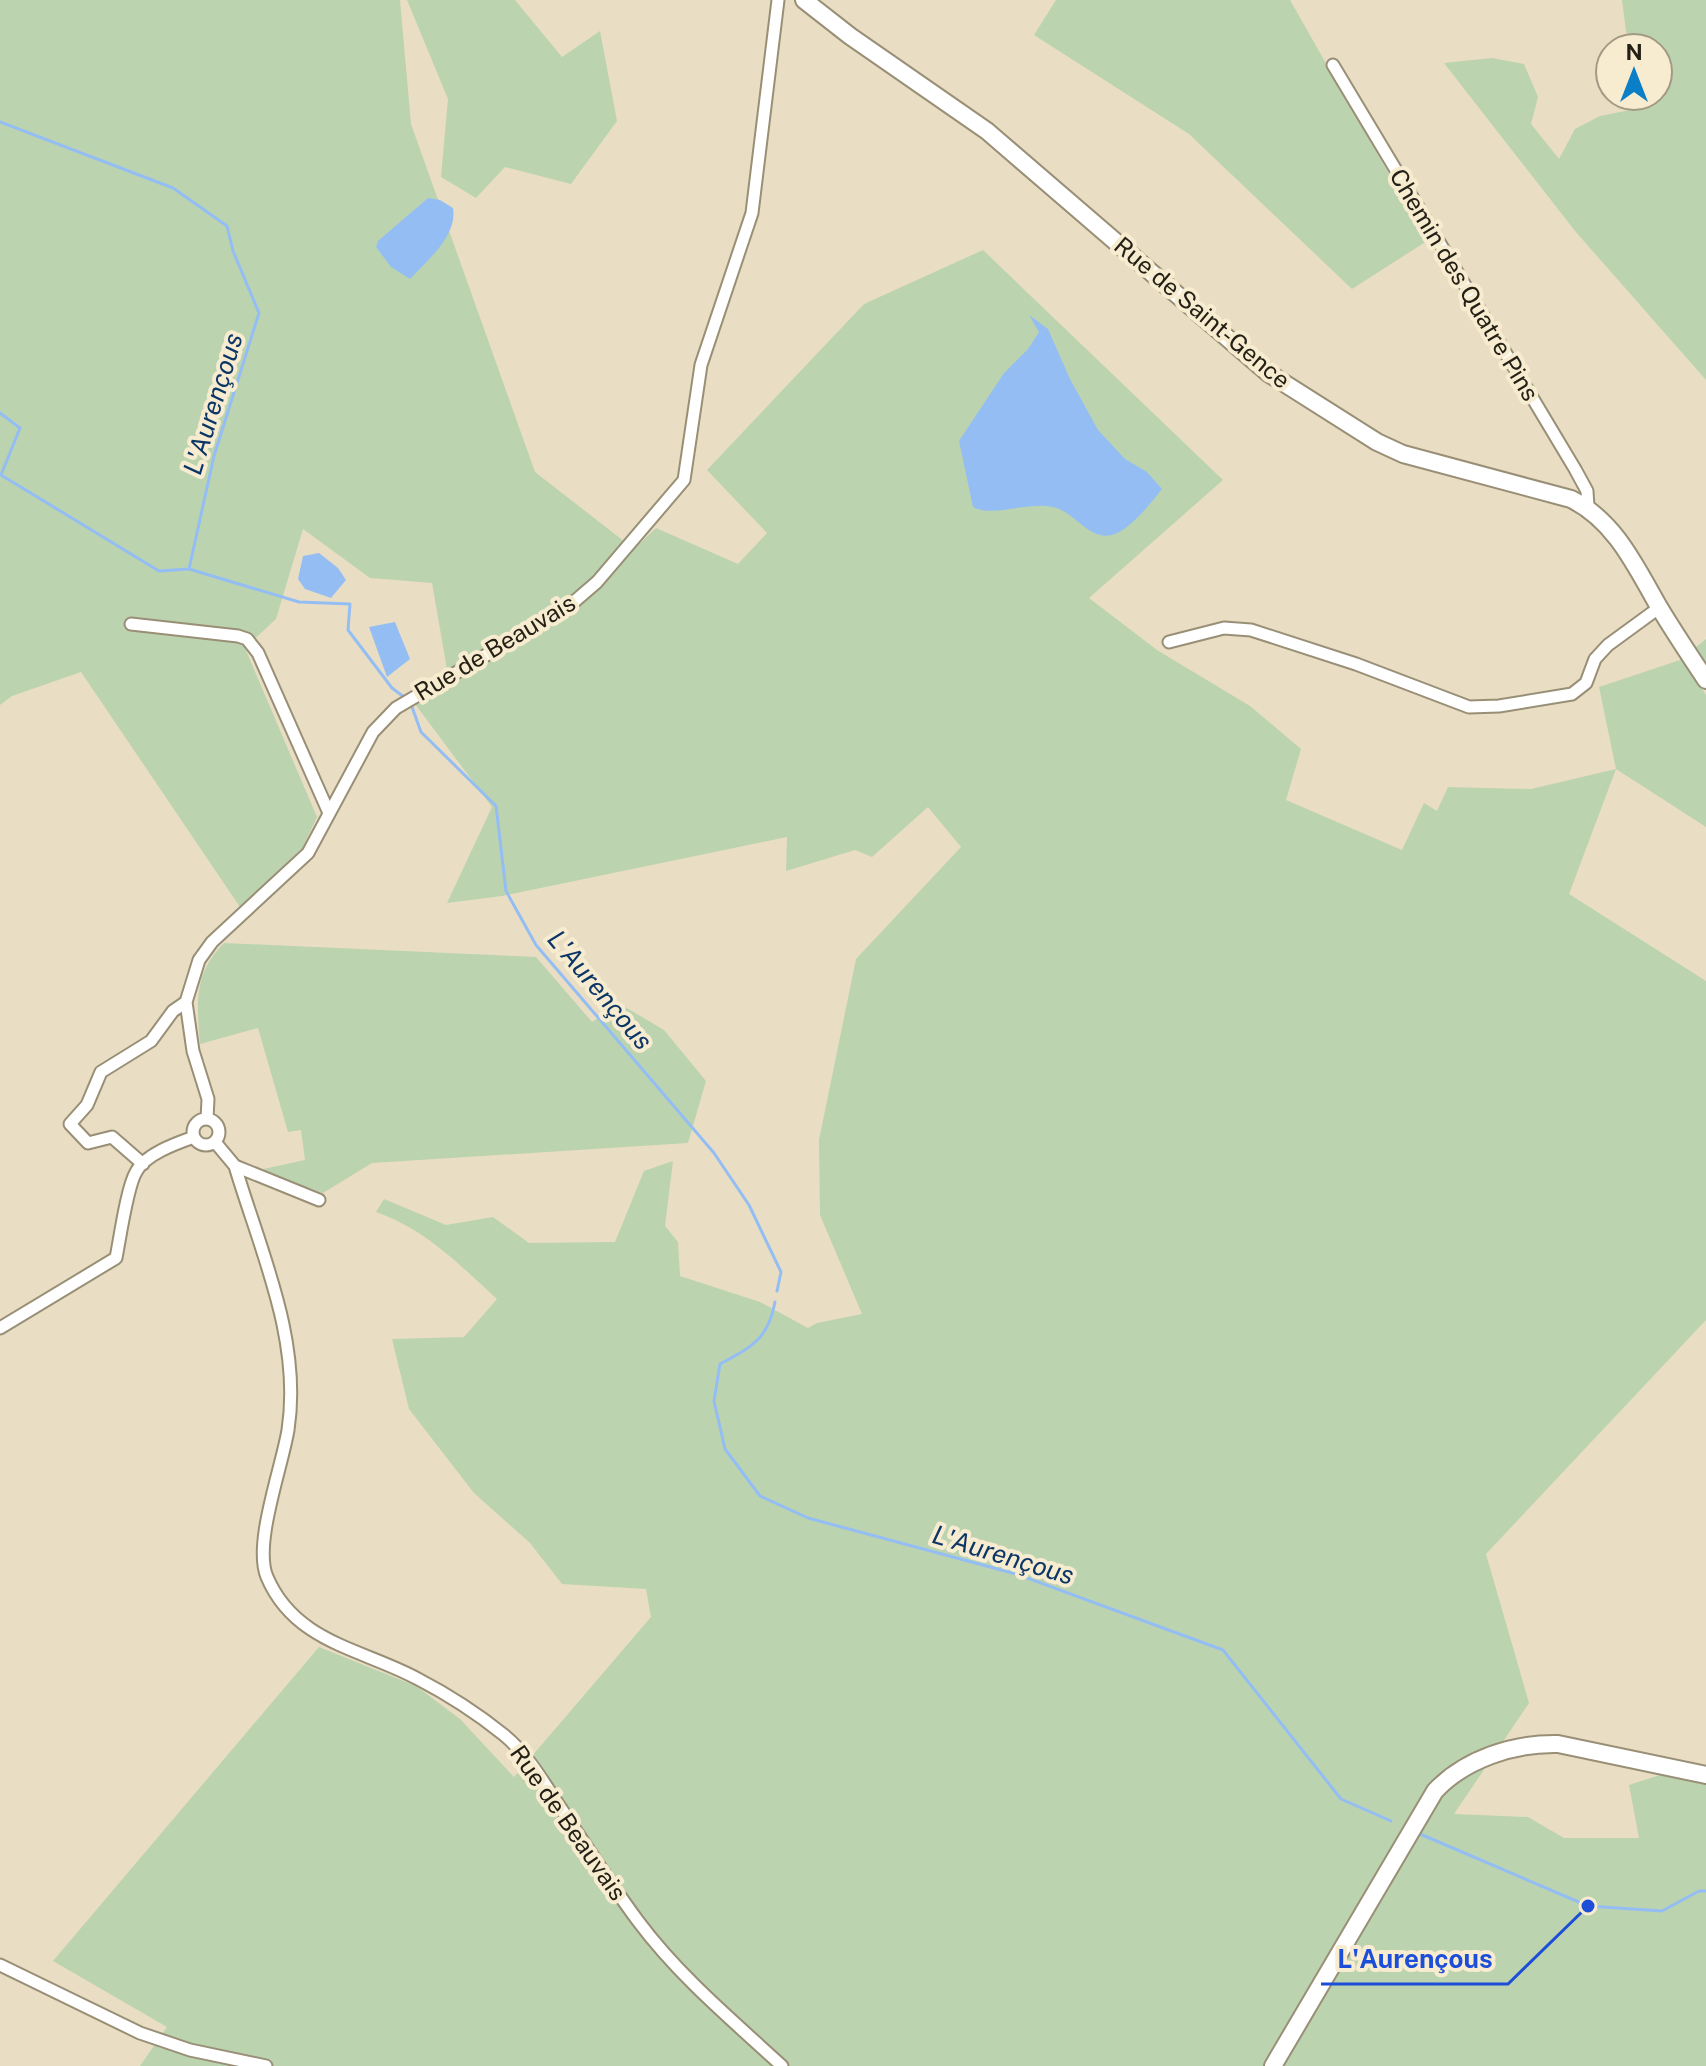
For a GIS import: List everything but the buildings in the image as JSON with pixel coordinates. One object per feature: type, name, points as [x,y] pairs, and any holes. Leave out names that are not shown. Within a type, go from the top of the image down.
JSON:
[{"type":"street","name":"Rue de Beauvais","points":[[207,1119],[208,1099],[193,1051],[186,1002],[199,960],[212,942],[308,853],[373,732],[396,708],[568,607],[597,582],[684,480],[701,365],[752,213],[778,0]]},
{"type":"street","name":"Rue de Saint-Gence","points":[[804,0],[850,36],[987,131],[1268,373],[1377,442],[1403,454],[1571,499],[1588,507],[1615,534],[1706,680]]},
{"type":"street","name":"Chemin des Quatre Pins","points":[[1333,65],[1575,469],[1587,491],[1588,507]]},
{"type":"street","points":[[1169,642],[1224,628],[1251,630],[1469,707],[1499,706],[1572,694],[1586,683],[1595,659],[1608,645],[1660,607]]},
{"type":"street","points":[[131,624],[247,639],[273,683],[329,813]]},
{"type":"street","points":[[143,1164],[112,1137],[88,1143],[70,1124],[87,1105],[101,1072],[151,1041],[173,1011],[186,1002]]},
{"type":"street","points":[[207,1119],[217,1126],[219,1134],[215,1142],[203,1145],[194,1137],[196,1125],[207,1119]]},
{"type":"street","points":[[0,1328],[116,1258],[135,1172],[174,1144],[194,1137]]},
{"type":"street","name":"Rue de Beauvais","points":[[215,1142],[235,1166],[290,1352],[288,1430],[264,1538],[266,1574],[278,1598],[303,1625],[347,1650],[417,1678],[506,1736],[530,1763],[637,1920],[674,1966],[782,2066]]},
{"type":"street","points":[[235,1166],[319,1200]]},
{"type":"street","points":[[1273,2066],[1435,1791],[1446,1778],[1469,1764],[1498,1753],[1540,1744],[1558,1744],[1706,1775]]},
{"type":"street","points":[[0,1965],[140,2033],[190,2050],[266,2066]]},
{"type":"green space","points":[[0,0],[400,0],[411,124],[535,472],[634,549],[656,528],[738,564],[767,533],[707,470],[864,304],[983,250],[1223,480],[1089,598],[1157,650],[1250,706],[1301,749],[1286,800],[1402,850],[1424,803],[1437,811],[1448,787],[1531,789],[1616,769],[1569,894],[1706,981],[1706,1320],[1486,1554],[1529,1703],[1454,1814],[1528,1817],[1564,1838],[1639,1838],[1629,1785],[1663,1774],[1706,1782],[1706,2066],[140,2066],[167,2027],[53,1961],[319,1647],[416,1686],[460,1719],[514,1777],[651,1617],[646,1589],[562,1584],[530,1543],[474,1493],[409,1409],[392,1339],[464,1337],[497,1299],[426,1238],[376,1212],[384,1199],[446,1225],[493,1217],[529,1243],[615,1242],[644,1171],[673,1161],[665,1226],[678,1242],[680,1276],[760,1302],[808,1328],[817,1323],[862,1314],[820,1215],[819,1140],[856,959],[961,847],[928,807],[872,857],[855,850],[786,871],[787,837],[502,896],[447,903],[492,807],[415,704],[449,681],[432,583],[370,578],[303,529],[276,619],[245,648],[317,817],[303,847],[240,907],[81,672],[12,696],[0,705]]},
{"type":"green space","points":[[407,0],[515,0],[562,57],[600,31],[617,121],[571,184],[505,167],[476,198],[441,177],[448,99]]},
{"type":"green space","points":[[1056,0],[1290,0],[1427,241],[1352,289],[1189,134],[1034,35]]},
{"type":"green space","points":[[1622,0],[1706,0],[1706,380],[1575,231],[1444,63],[1492,58],[1524,64],[1538,97],[1531,124],[1559,159],[1575,129],[1600,116],[1620,112],[1674,112],[1674,32],[1626,31]]},
{"type":"green space","points":[[1706,639],[1706,673],[1696,680],[1706,695],[1706,827],[1616,769],[1599,687],[1680,660]]},
{"type":"green space","points":[[224,943],[536,957],[592,1022],[620,1004],[664,1030],[706,1081],[688,1143],[372,1163],[323,1193],[259,1170],[305,1160],[301,1130],[288,1132],[258,1028],[200,1044],[199,990],[207,966]]},
{"type":"water","points":[[428,198],[440,200],[453,208],[451,228],[440,247],[410,279],[391,267],[376,247],[378,241]]},
{"type":"water","points":[[1029,315],[1048,329],[1070,379],[1098,430],[1125,459],[1147,472],[1162,489],[1133,522],[1112,535],[1096,534],[1053,507],[990,511],[973,507],[959,441],[1004,373],[1028,349],[1039,332]]},
{"type":"water","points":[[319,553],[338,568],[346,580],[331,598],[305,589],[298,579],[303,556]]},
{"type":"water","points":[[395,622],[410,659],[387,677],[369,627]]},
{"type":"waterway","name":"L'Aurençous","points":[[0,122],[173,188],[227,226],[233,251],[259,313],[214,456],[189,569],[299,602],[350,604],[348,630],[392,688],[404,697]]},
{"type":"waterway","points":[[0,413],[20,428],[1,475],[159,571],[188,569]]},
{"type":"waterway","name":"L'Aurençous","points":[[412,707],[421,732],[496,806],[506,891],[536,945],[714,1153],[749,1205],[781,1272],[777,1291]]},
{"type":"waterway","name":"L'Aurençous","points":[[775,1302],[763,1334],[720,1364],[714,1401],[725,1449],[760,1496],[808,1518],[1016,1574],[1223,1650],[1341,1799],[1391,1821]]},
{"type":"waterway","name":"L'Aurençous","points":[[1420,1834],[1588,1906],[1662,1911],[1699,1891],[1706,1891]]},
{"type":"place","name":"L'Aurençous","points":[[1588,1906]]}]
